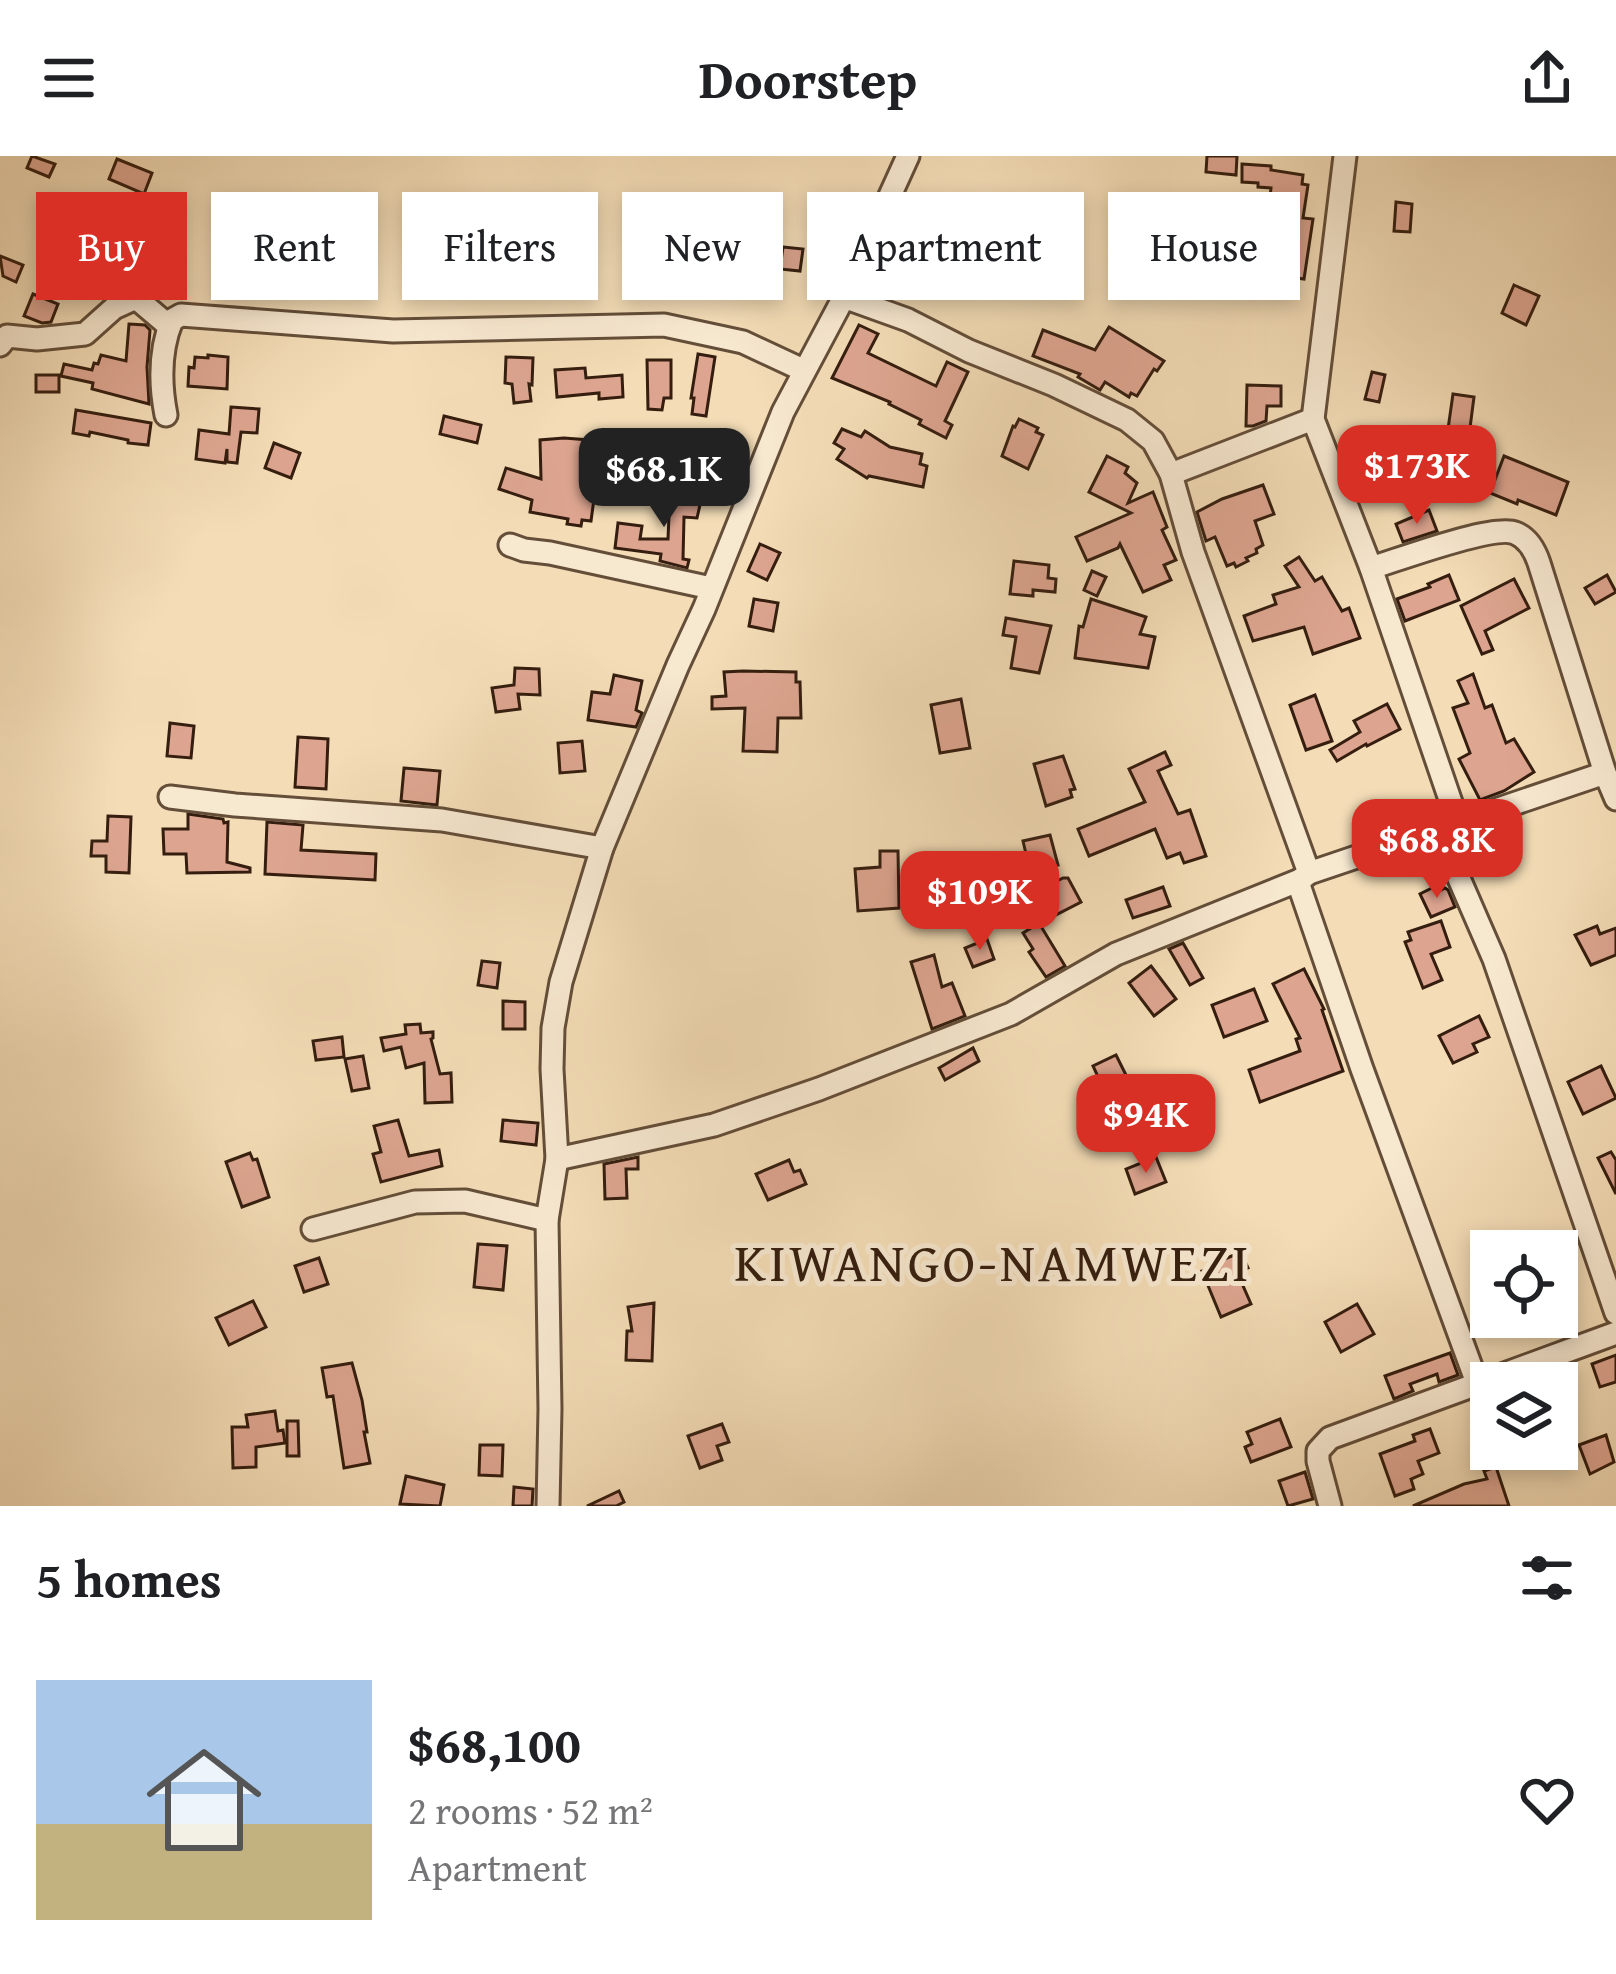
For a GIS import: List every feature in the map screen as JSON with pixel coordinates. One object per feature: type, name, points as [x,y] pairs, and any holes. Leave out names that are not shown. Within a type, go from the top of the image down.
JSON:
[{"type":"street","points":[[892,192],[908,156]]},
{"type":"street","points":[[1345,156],[1313,419],[1371,568],[1448,827],[1616,1313]]},
{"type":"street","points":[[0,345],[7,336],[85,334],[114,308],[136,298],[169,326]]},
{"type":"street","points":[[548,1506],[547,1220],[557,1159],[553,1028],[562,982],[602,848],[783,412],[842,300]]},
{"type":"street","points":[[852,300],[1054,385],[1126,420],[1153,441],[1172,474],[1193,552],[1304,876],[1362,1069],[1470,1364]]},
{"type":"street","points":[[166,415],[161,379],[169,326],[182,315],[393,331],[664,326],[742,342],[803,370]]},
{"type":"street","points":[[1172,474],[1313,419]]},
{"type":"street","points":[[1371,568],[1490,532],[1514,532],[1526,540],[1539,563],[1616,799]]},
{"type":"street","points":[[510,544],[711,588]]},
{"type":"street","points":[[557,1159],[713,1125],[820,1089],[1011,1014],[1116,955],[1304,876],[1605,773]]},
{"type":"street","points":[[170,797],[442,820],[602,848]]},
{"type":"street","points":[[313,1229],[415,1202],[465,1201],[547,1220]]},
{"type":"street","points":[[1535,1362],[1616,1333]]},
{"type":"street","points":[[1330,1506],[1318,1461],[1322,1444],[1470,1386]]},
{"type":"building","points":[[32,156],[55,164],[49,177],[27,168]]},
{"type":"building","points":[[1207,156],[1237,156],[1236,175],[1206,172]]},
{"type":"building","points":[[117,159],[152,173],[145,192],[109,179]]},
{"type":"building","points":[[1242,164],[1303,175],[1302,184],[1308,185],[1303,218],[1313,219],[1304,279],[1300,278],[1300,192],[1271,192],[1258,183],[1242,182]]},
{"type":"building","points":[[1396,202],[1412,204],[1410,232],[1394,231]]},
{"type":"building","points":[[783,247],[803,249],[800,271],[783,269]]},
{"type":"building","points":[[0,256],[23,265],[16,282],[3,276]]},
{"type":"building","points":[[1514,285],[1539,296],[1526,325],[1502,313]]},
{"type":"building","points":[[33,294],[36,300],[58,304],[51,322],[24,316]]},
{"type":"building","points":[[129,324],[150,330],[149,404],[61,376],[64,364],[92,370],[101,355],[126,361]]},
{"type":"building","points":[[859,325],[878,334],[868,353],[936,386],[947,362],[968,372],[945,421],[952,425],[946,438],[890,402],[832,378]]},
{"type":"building","points":[[1109,327],[1164,361],[1137,396],[1131,393],[1129,397],[1105,382],[1100,390],[1080,374],[1033,356],[1043,330],[1095,350]]},
{"type":"building","points":[[698,354],[715,357],[706,416],[692,414]]},
{"type":"building","points":[[195,357],[228,357],[227,389],[188,386]]},
{"type":"building","points":[[506,357],[533,358],[531,401],[514,403],[512,384],[505,383]]},
{"type":"building","points":[[647,360],[671,360],[671,398],[664,398],[662,410],[648,409]]},
{"type":"building","points":[[585,368],[586,378],[622,375],[623,397],[599,399],[599,393],[557,397],[555,370]]},
{"type":"building","points":[[1372,372],[1385,375],[1379,402],[1365,399]]},
{"type":"building","points":[[36,375],[59,375],[59,392],[36,392]]},
{"type":"building","points":[[1247,385],[1281,386],[1281,406],[1267,406],[1266,421],[1253,426],[1246,426]]},
{"type":"building","points":[[1453,394],[1474,397],[1464,474],[1442,471]]},
{"type":"building","points":[[231,407],[259,409],[257,433],[241,432],[237,463],[227,462],[227,449],[225,463],[196,459],[199,430],[229,434]]},
{"type":"building","points":[[76,410],[151,423],[148,445],[90,432],[89,436],[73,433]]},
{"type":"building","points":[[444,416],[481,425],[477,443],[440,434]]},
{"type":"building","points":[[1019,419],[1043,435],[1028,469],[1002,456]]},
{"type":"building","points":[[842,429],[861,437],[865,431],[890,447],[922,454],[920,464],[927,466],[923,487],[867,478],[837,459],[844,449],[834,443]]},
{"type":"building","points":[[703,431],[727,437],[726,462],[721,461],[719,469],[695,463]]},
{"type":"building","points":[[540,440],[589,440],[588,452],[597,452],[597,486],[602,487],[599,500],[594,499],[591,521],[582,520],[581,526],[530,512],[532,500],[499,489],[506,468],[541,479]]},
{"type":"building","points":[[274,443],[300,453],[291,478],[265,468]]},
{"type":"building","points":[[1107,456],[1128,467],[1125,473],[1137,483],[1128,503],[1153,492],[1167,527],[1162,530],[1176,560],[1164,565],[1171,580],[1143,592],[1120,544],[1087,561],[1076,537],[1131,513],[1089,492]]},
{"type":"building","points":[[1504,456],[1568,482],[1556,515],[1490,493]]},
{"type":"building","points":[[1263,485],[1274,514],[1255,521],[1263,545],[1248,561],[1227,566],[1215,537],[1206,541],[1197,512]]},
{"type":"building","points":[[669,491],[702,496],[697,518],[684,517],[687,568],[660,561],[661,554],[615,548],[618,523],[642,526],[640,539],[668,539]]},
{"type":"building","points":[[1429,510],[1437,531],[1403,542],[1396,524]]},
{"type":"building","points":[[760,544],[780,553],[767,580],[748,571]]},
{"type":"building","points":[[1299,557],[1315,581],[1322,577],[1342,611],[1349,608],[1360,638],[1313,654],[1304,627],[1253,641],[1244,616],[1276,604],[1273,595],[1299,587],[1285,566]]},
{"type":"building","points":[[1014,561],[1049,565],[1048,578],[1056,579],[1055,592],[1010,594]]},
{"type":"building","points":[[1092,571],[1106,577],[1097,596],[1084,590]]},
{"type":"building","points":[[1449,575],[1459,600],[1405,621],[1397,599]]},
{"type":"building","points":[[1607,575],[1616,592],[1595,604],[1585,588]]},
{"type":"building","points":[[1514,579],[1529,608],[1485,631],[1493,650],[1482,654],[1461,606]]},
{"type":"building","points":[[754,599],[778,603],[773,631],[749,626]]},
{"type":"building","points":[[1091,599],[1146,617],[1140,634],[1155,637],[1148,668],[1075,658],[1079,626],[1083,627]]},
{"type":"building","points":[[1006,618],[1051,626],[1039,673],[1011,668],[1016,637],[1003,635]]},
{"type":"building","points":[[515,668],[539,669],[540,695],[518,694],[520,709],[496,712],[492,688],[514,685]]},
{"type":"building","points":[[724,672],[796,672],[801,718],[778,718],[777,752],[743,751],[745,708],[712,709],[712,697],[726,696]]},
{"type":"building","points":[[1473,674],[1485,708],[1492,705],[1506,743],[1514,739],[1534,772],[1480,800],[1459,759],[1470,753],[1453,708],[1468,703],[1458,681]]},
{"type":"building","points":[[614,675],[642,681],[636,710],[642,713],[636,727],[588,720],[592,692],[610,694]]},
{"type":"building","points":[[1315,695],[1332,741],[1306,750],[1290,705]]},
{"type":"building","points":[[961,699],[970,748],[940,753],[931,705]]},
{"type":"building","points":[[1387,704],[1400,729],[1337,761],[1330,750],[1360,732],[1354,721]]},
{"type":"building","points":[[170,723],[194,726],[191,758],[167,756]]},
{"type":"building","points":[[298,737],[328,739],[326,789],[295,787]]},
{"type":"building","points":[[582,741],[585,771],[560,773],[558,743]]},
{"type":"building","points":[[1165,752],[1171,765],[1158,771],[1178,814],[1190,810],[1206,856],[1184,863],[1180,853],[1167,858],[1155,829],[1089,856],[1078,829],[1145,802],[1129,769]]},
{"type":"building","points":[[1063,756],[1075,789],[1070,790],[1072,797],[1046,806],[1034,764]]},
{"type":"building","points":[[404,768],[440,771],[437,805],[401,801]]},
{"type":"building","points":[[188,814],[228,822],[227,862],[250,868],[250,872],[187,873],[186,854],[164,854],[163,829],[188,829]]},
{"type":"building","points":[[108,816],[131,817],[129,873],[106,872],[106,856],[91,856],[92,841],[107,841]]},
{"type":"building","points":[[267,822],[303,825],[301,850],[376,854],[375,880],[265,874]]},
{"type":"building","points":[[1050,835],[1058,865],[1030,871],[1023,841]]},
{"type":"building","points":[[880,851],[898,851],[899,908],[858,911],[855,869],[880,867]]},
{"type":"building","points":[[1068,878],[1081,902],[1046,920],[1036,892]]},
{"type":"building","points":[[1438,885],[1448,890],[1455,907],[1431,917],[1420,894]]},
{"type":"building","points":[[1163,887],[1170,906],[1133,918],[1126,900]]},
{"type":"building","points":[[1441,921],[1450,947],[1431,954],[1442,980],[1423,988],[1405,942],[1411,940],[1408,932]]},
{"type":"building","points":[[1039,923],[1065,966],[1046,977],[1023,933]]},
{"type":"building","points":[[1597,926],[1600,934],[1616,928],[1616,955],[1591,965],[1575,935]]},
{"type":"building","points":[[987,939],[994,959],[973,967],[965,948]]},
{"type":"building","points":[[1183,943],[1203,978],[1190,985],[1169,949]]},
{"type":"building","points":[[934,955],[942,987],[952,983],[965,1016],[932,1029],[911,962]]},
{"type":"building","points":[[482,961],[500,963],[497,988],[478,985]]},
{"type":"building","points":[[1151,966],[1176,999],[1154,1016],[1129,983]]},
{"type":"building","points":[[1304,969],[1324,1009],[1343,1071],[1260,1102],[1249,1070],[1300,1051],[1296,1039],[1300,1038],[1273,984]]},
{"type":"building","points":[[1254,989],[1267,1021],[1224,1037],[1212,1005]]},
{"type":"building","points":[[503,1001],[525,1002],[525,1029],[503,1029]]},
{"type":"building","points":[[1479,1016],[1489,1037],[1473,1044],[1477,1052],[1453,1063],[1439,1036]]},
{"type":"building","points":[[420,1024],[421,1033],[433,1032],[440,1074],[451,1073],[452,1102],[425,1103],[424,1063],[406,1068],[401,1047],[384,1051],[381,1038],[406,1034],[405,1025]]},
{"type":"building","points":[[342,1037],[344,1057],[316,1060],[313,1041]]},
{"type":"building","points":[[973,1048],[979,1061],[945,1080],[939,1068]]},
{"type":"building","points":[[1116,1055],[1130,1083],[1106,1094],[1093,1066]]},
{"type":"building","points":[[363,1056],[369,1088],[352,1091],[345,1059]]},
{"type":"building","points":[[1601,1066],[1616,1098],[1583,1114],[1568,1082]]},
{"type":"building","points":[[398,1120],[409,1156],[439,1150],[442,1166],[381,1182],[373,1154],[381,1152],[374,1126]]},
{"type":"building","points":[[503,1120],[538,1123],[536,1145],[501,1141]]},
{"type":"building","points":[[1611,1152],[1616,1160],[1616,1194],[1598,1158]]},
{"type":"building","points":[[250,1153],[257,1159],[269,1197],[242,1207],[226,1162]]},
{"type":"building","points":[[638,1157],[638,1169],[626,1169],[627,1198],[605,1199],[604,1164]]},
{"type":"building","points":[[1156,1157],[1166,1182],[1135,1194],[1126,1169]]},
{"type":"building","points":[[789,1160],[806,1184],[768,1200],[756,1174]]},
{"type":"building","points":[[478,1244],[507,1246],[503,1290],[474,1287]]},
{"type":"building","points":[[1241,1252],[1248,1268],[1237,1272],[1251,1304],[1221,1317],[1202,1271]]},
{"type":"building","points":[[319,1258],[328,1284],[304,1292],[295,1266]]},
{"type":"building","points":[[253,1301],[266,1327],[229,1345],[216,1318]]},
{"type":"building","points":[[654,1303],[652,1361],[626,1360],[627,1331],[632,1331],[628,1307]]},
{"type":"building","points":[[1357,1304],[1374,1334],[1341,1352],[1325,1322]]},
{"type":"building","points":[[1450,1353],[1458,1375],[1439,1382],[1437,1374],[1410,1384],[1413,1391],[1394,1399],[1385,1376]]},
{"type":"building","points":[[1616,1355],[1616,1382],[1600,1387],[1592,1364]]},
{"type":"building","points":[[352,1363],[370,1463],[344,1468],[333,1396],[327,1397],[322,1368]]},
{"type":"building","points":[[275,1411],[285,1443],[256,1447],[256,1467],[233,1468],[232,1427],[248,1427],[246,1415]]},
{"type":"building","points":[[1280,1419],[1291,1447],[1251,1462],[1245,1447],[1252,1444],[1247,1432]]},
{"type":"building","points":[[287,1421],[298,1421],[299,1456],[287,1456]]},
{"type":"building","points":[[722,1424],[729,1442],[717,1446],[722,1460],[700,1468],[688,1436]]},
{"type":"building","points":[[1430,1429],[1439,1453],[1418,1461],[1423,1474],[1411,1479],[1414,1489],[1395,1496],[1380,1454],[1415,1441],[1413,1435]]},
{"type":"building","points":[[1606,1435],[1614,1462],[1590,1474],[1579,1445]]},
{"type":"building","points":[[480,1445],[503,1445],[502,1476],[479,1475]]},
{"type":"building","points":[[1497,1470],[1509,1506],[1413,1506],[1487,1479],[1484,1471]]},
{"type":"building","points":[[1305,1472],[1313,1499],[1288,1506],[1279,1481]]},
{"type":"building","points":[[406,1476],[444,1485],[440,1506],[400,1504]]},
{"type":"building","points":[[514,1487],[533,1489],[532,1506],[513,1506]]},
{"type":"building","points":[[619,1491],[624,1502],[616,1506],[587,1506]]},
{"type":"district","name":"KIWANGO-NAMWEZI","points":[[993,1262]]}]
